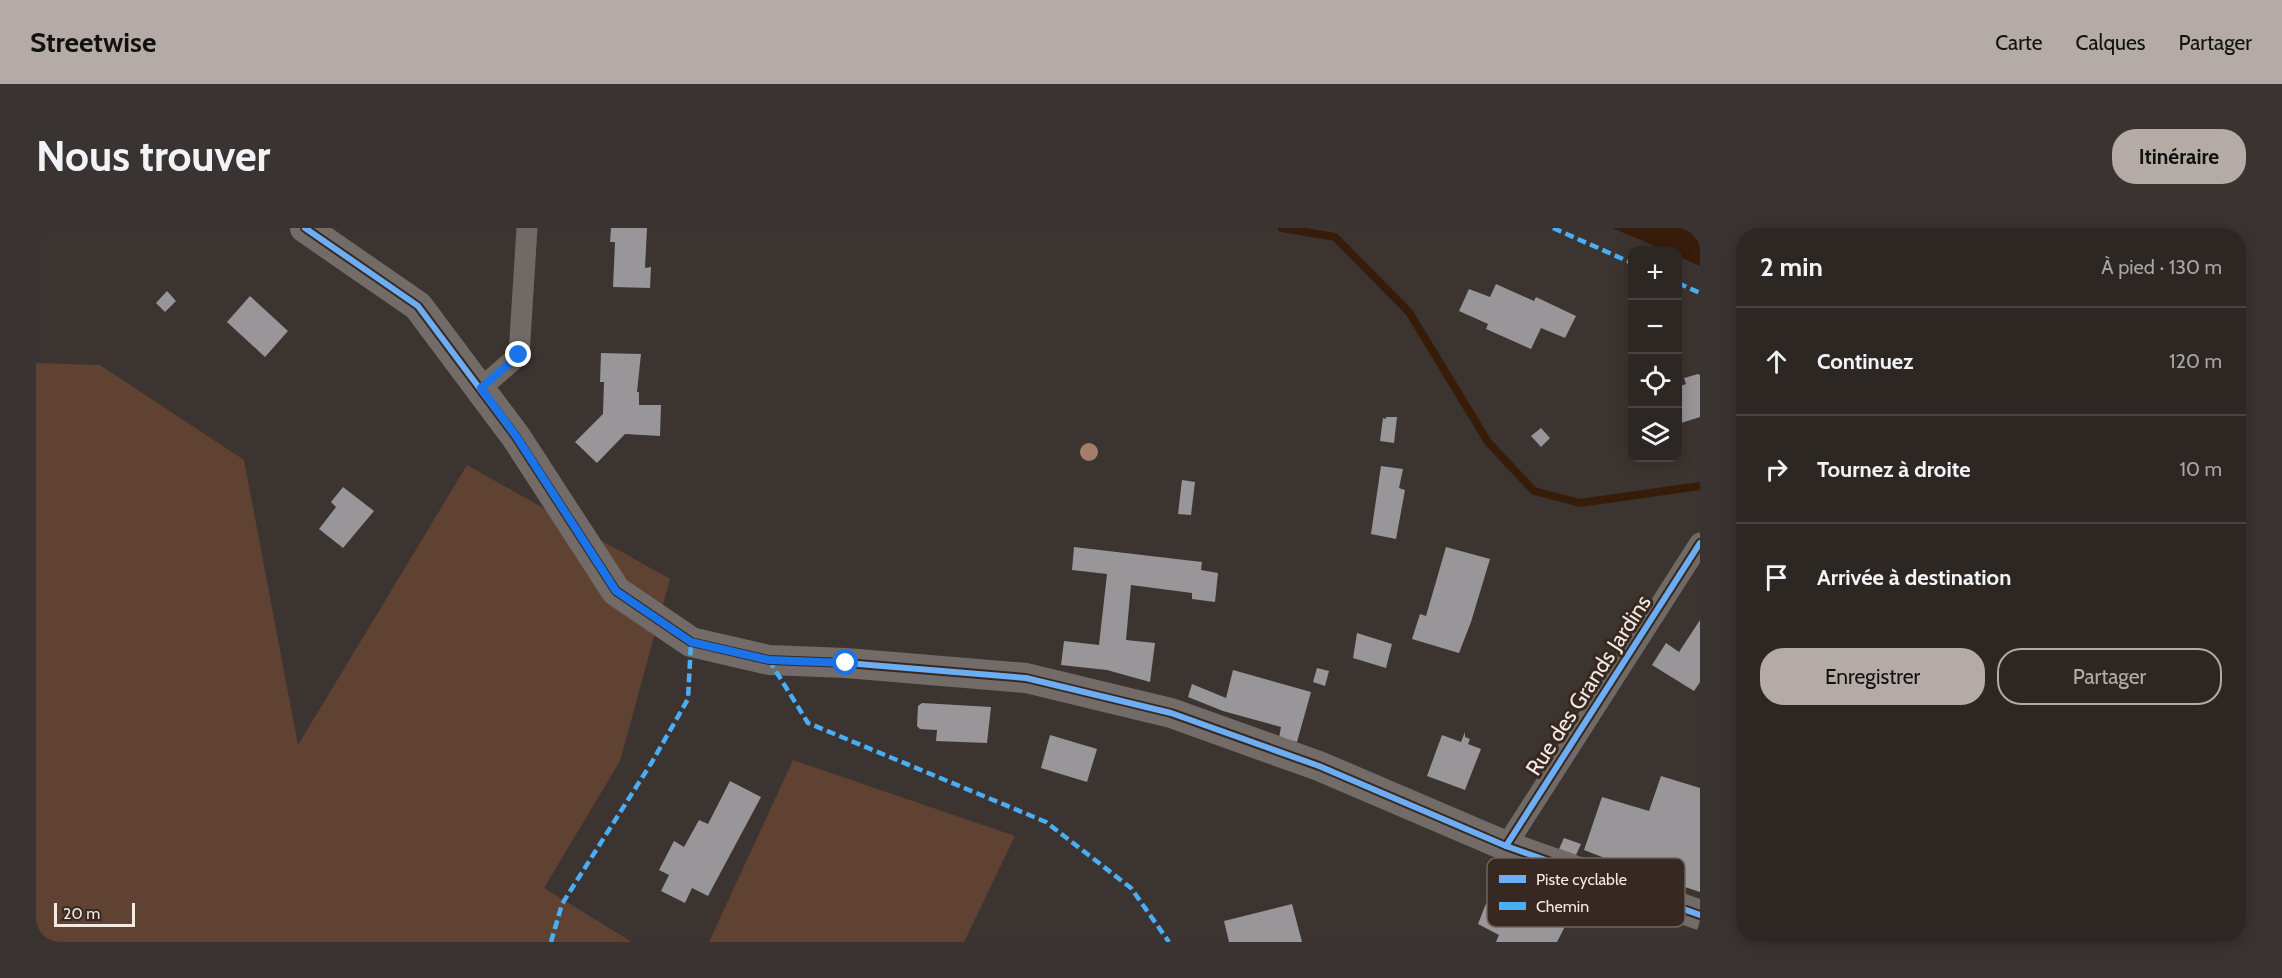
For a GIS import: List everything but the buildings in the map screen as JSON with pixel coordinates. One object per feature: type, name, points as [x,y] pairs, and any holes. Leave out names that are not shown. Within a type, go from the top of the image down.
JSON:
[{"type":"street","points":[[305,228],[418,306],[516,436],[616,591],[691,642],[769,660],[846,663],[1026,678],[1148,707],[1171,713],[1319,766],[1506,846],[1540,858]]},
{"type":"street","points":[[481,388],[519,355],[527,228]]},
{"type":"street","name":"Rue des Grands Jardins","points":[[1506,846],[1700,543]]},
{"type":"street","points":[[1685,910],[1700,915]]},
{"type":"shaded area","points":[[1612,228],[1700,228],[1700,266],[1682,258],[1682,246],[1655,246]]},
{"type":"shaded area","points":[[36,363],[100,365],[244,460],[298,745],[467,465],[670,579],[620,761],[544,888],[632,942],[36,942]]},
{"type":"shaded area","points":[[793,760],[1015,836],[964,942],[709,942]]},
{"type":"waterway","points":[[1282,228],[1335,237],[1409,312],[1488,442],[1534,491],[1580,503],[1700,486]]},
{"type":"marked path","points":[[1553,228],[1628,261]]},
{"type":"marked path","points":[[1682,285],[1700,293]]},
{"type":"marked path","points":[[551,942],[562,904],[652,762],[688,699],[691,642]]},
{"type":"marked path","points":[[769,660],[808,723],[1046,822],[1131,888],[1169,942]]},
{"type":"cycle path","points":[[305,228],[418,306],[516,437],[616,591],[691,642],[769,660],[846,663],[1026,678],[1171,713],[1319,766],[1506,846],[1540,858]]},
{"type":"cycle path","points":[[1506,846],[1700,543]]},
{"type":"cycle path","points":[[1685,910],[1700,915]]},
{"type":"route","points":[[519,355],[481,388],[516,436],[616,591],[691,642],[769,660],[846,663]]}]
